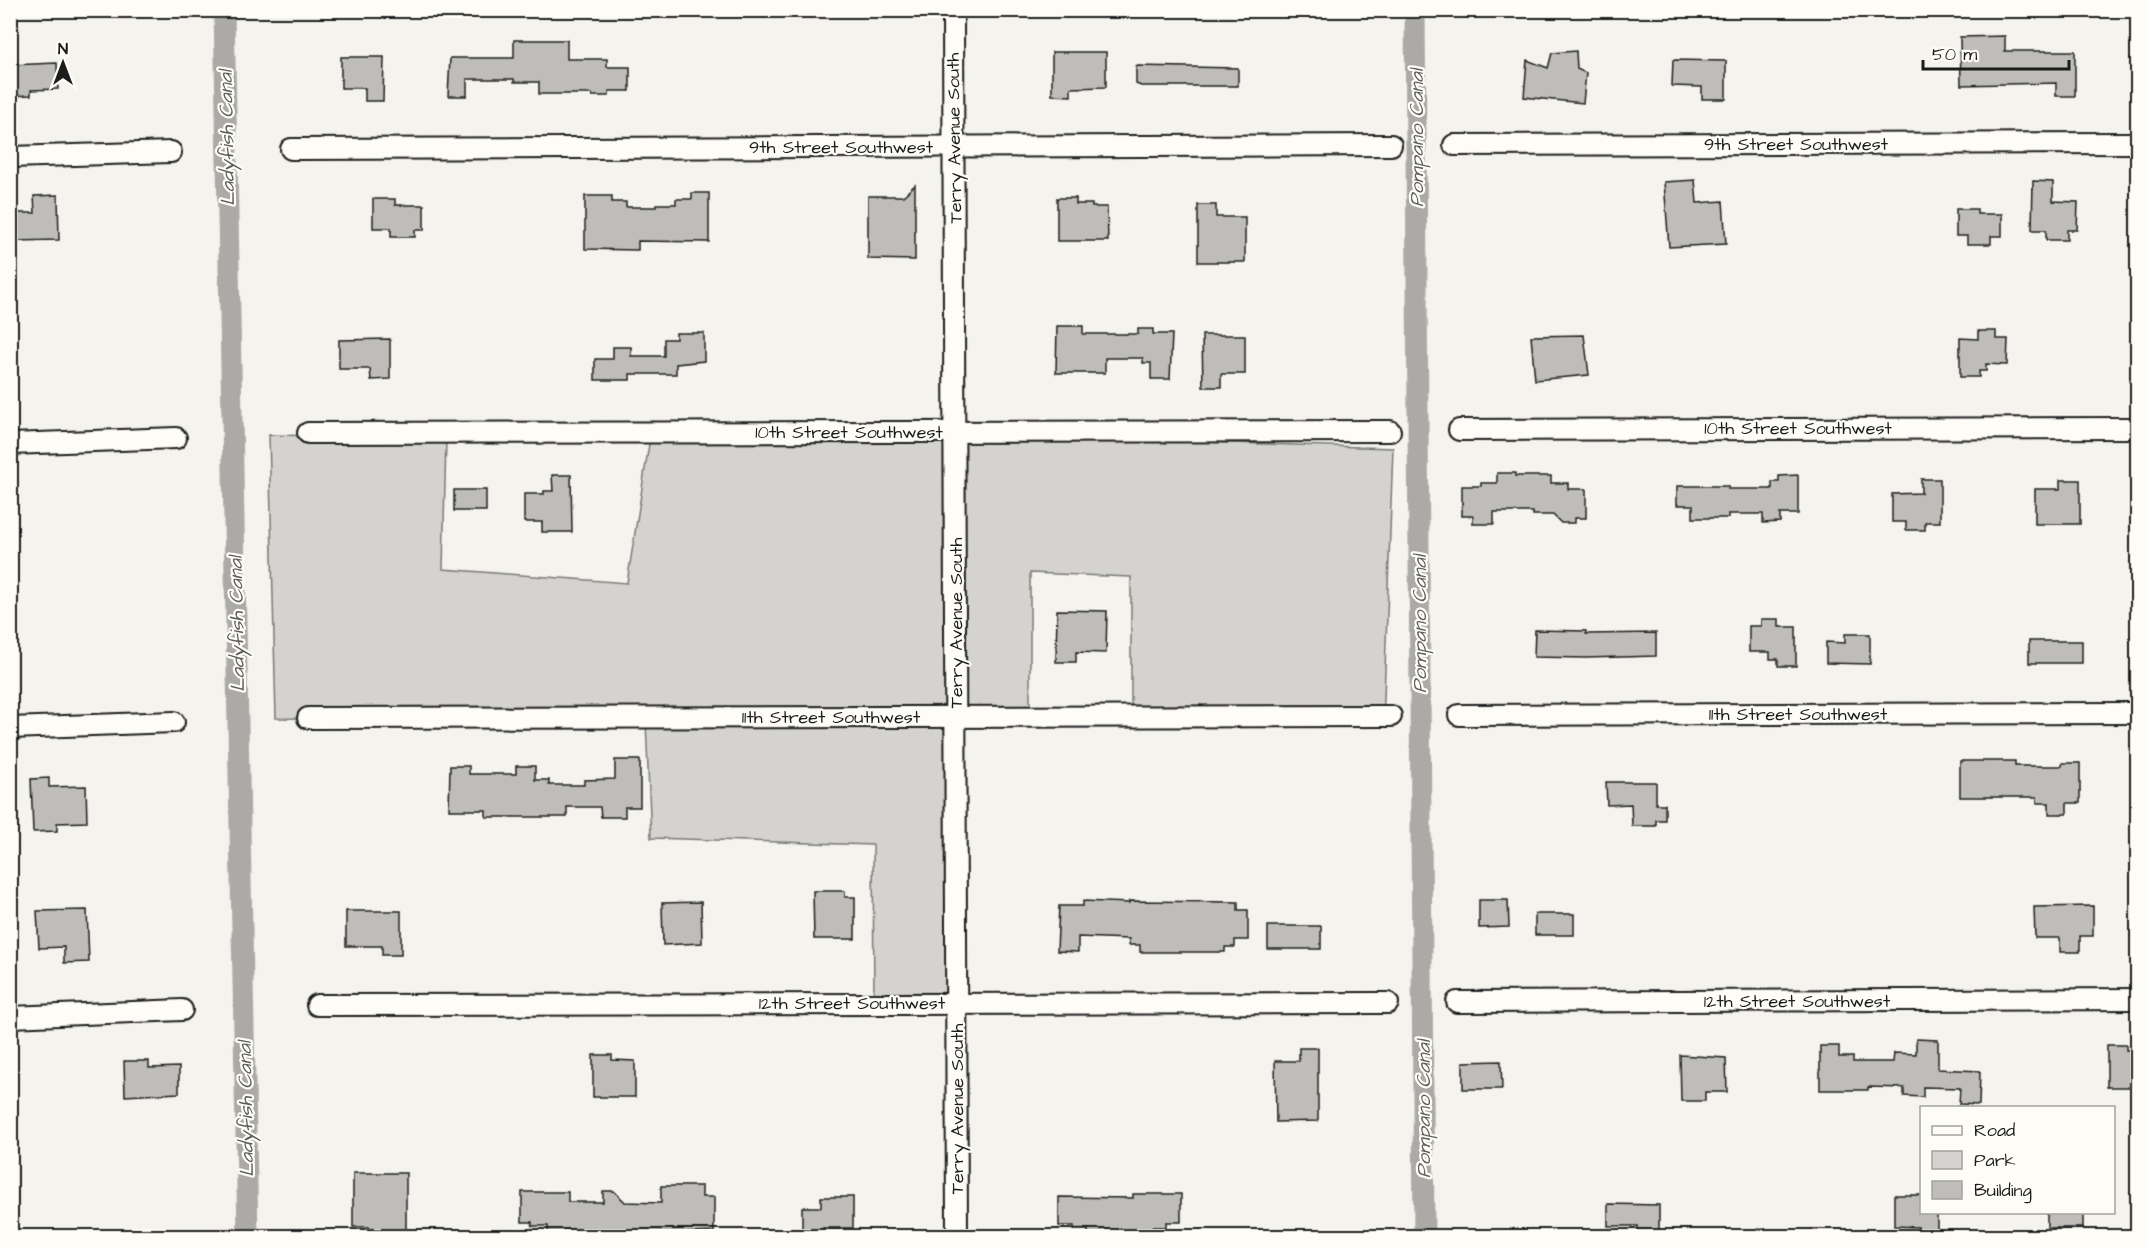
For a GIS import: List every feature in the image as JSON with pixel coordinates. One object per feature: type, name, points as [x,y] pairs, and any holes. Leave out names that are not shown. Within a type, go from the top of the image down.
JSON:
[{"type":"street","name":"Terry Avenue South","points":[[953,10],[957,1236]]},
{"type":"street","name":"9th Street Southwest","points":[[1454,145],[2138,144]]},
{"type":"street","name":"9th Street Southwest","points":[[291,149],[1391,145]]},
{"type":"street","points":[[10,158],[171,152]]},
{"type":"street","name":"10th Street Southwest","points":[[1459,430],[2138,428]]},
{"type":"street","name":"10th Street Southwest","points":[[309,433],[1390,431]]},
{"type":"street","points":[[10,444],[176,438]]},
{"type":"street","name":"11th Street Southwest","points":[[1459,715],[2138,713]]},
{"type":"street","name":"11th Street Southwest","points":[[308,717],[1391,716]]},
{"type":"street","points":[[10,728],[174,722]]},
{"type":"street","name":"12th Street Southwest","points":[[1457,1002],[2138,999]]},
{"type":"street","name":"12th Street Southwest","points":[[317,1005],[1388,1003]]},
{"type":"street","points":[[10,1017],[182,1010]]},
{"type":"green space","points":[[652,425],[1393,448],[1383,726],[1131,719],[1131,577],[1030,573],[1030,712],[955,713],[956,1010],[874,1003],[873,845],[651,838],[646,722],[276,718],[269,435],[446,438],[443,569],[627,583]]},
{"type":"building","points":[[2005,36],[2005,51],[2075,51],[2075,96],[2056,96],[2056,83],[1961,85],[1960,37]]},
{"type":"building","points":[[514,40],[567,40],[567,59],[607,59],[607,67],[630,67],[630,91],[609,91],[609,96],[539,94],[539,82],[514,82],[514,79],[467,79],[467,96],[448,96],[450,58],[514,58]]},
{"type":"building","points":[[1576,51],[1577,69],[1586,73],[1583,103],[1524,97],[1527,60],[1548,68],[1552,53]]},
{"type":"building","points":[[1052,52],[1106,52],[1106,87],[1071,88],[1071,96],[1052,95]]},
{"type":"building","points":[[341,57],[384,57],[383,101],[365,101],[365,88],[341,88]]},
{"type":"building","points":[[1673,60],[1726,61],[1726,99],[1702,99],[1702,87],[1672,86]]},
{"type":"building","points":[[57,63],[58,89],[31,90],[31,95],[10,96],[10,65]]},
{"type":"building","points":[[1136,66],[1238,68],[1238,86],[1141,86],[1136,84]]},
{"type":"building","points":[[1695,180],[1697,203],[1723,201],[1726,244],[1669,247],[1664,182]]},
{"type":"building","points":[[2033,181],[2053,182],[2053,201],[2078,202],[2077,230],[2067,230],[2067,240],[2046,240],[2046,230],[2032,230]]},
{"type":"building","points":[[915,185],[915,260],[868,259],[868,196],[903,196]]},
{"type":"building","points":[[692,193],[709,193],[709,242],[638,241],[638,250],[585,249],[585,196],[612,196],[612,202],[626,202],[626,207],[656,207],[656,204],[676,204],[676,199],[692,199]]},
{"type":"building","points":[[58,195],[59,240],[15,241],[14,213],[35,213],[34,196]]},
{"type":"building","points":[[1057,198],[1076,198],[1076,204],[1107,207],[1108,241],[1057,241]]},
{"type":"building","points":[[373,199],[395,199],[395,205],[424,205],[424,230],[415,230],[415,237],[391,237],[391,228],[373,228]]},
{"type":"building","points":[[1198,205],[1216,205],[1216,217],[1245,217],[1245,262],[1198,262]]},
{"type":"building","points":[[1956,209],[1977,209],[1977,214],[2002,214],[2002,236],[1991,236],[1991,244],[1967,244],[1967,236],[1956,236]]},
{"type":"building","points":[[1057,326],[1083,326],[1083,334],[1138,334],[1138,329],[1153,329],[1153,334],[1172,334],[1170,379],[1151,379],[1151,363],[1143,363],[1143,358],[1105,358],[1105,373],[1056,373]]},
{"type":"building","points":[[1978,331],[1996,331],[1996,339],[2008,339],[2007,365],[1986,364],[1986,371],[1979,371],[1979,377],[1960,377],[1960,338],[1978,339]]},
{"type":"building","points":[[676,333],[704,333],[704,361],[676,364],[676,374],[630,374],[630,380],[595,380],[595,359],[613,359],[613,347],[631,347],[631,356],[664,356],[664,339],[676,339]]},
{"type":"building","points":[[1202,335],[1245,335],[1245,374],[1221,374],[1221,387],[1203,387]]},
{"type":"building","points":[[1584,335],[1589,375],[1535,380],[1531,336]]},
{"type":"building","points":[[390,339],[390,379],[371,380],[370,369],[339,369],[339,340]]},
{"type":"building","points":[[1497,473],[1515,473],[1515,476],[1551,476],[1551,483],[1568,483],[1568,489],[1586,489],[1586,518],[1575,518],[1575,523],[1561,523],[1553,515],[1533,515],[1533,512],[1494,512],[1494,524],[1473,524],[1473,516],[1462,516],[1462,486],[1497,483]]},
{"type":"building","points":[[552,475],[571,475],[572,532],[542,532],[542,522],[524,522],[524,494],[544,494],[544,491],[553,491]]},
{"type":"building","points":[[1798,475],[1798,514],[1780,514],[1780,522],[1763,523],[1763,514],[1728,514],[1728,518],[1693,518],[1693,505],[1677,505],[1677,486],[1772,489],[1772,482],[1779,482],[1779,476]]},
{"type":"building","points":[[1921,479],[1940,479],[1940,522],[1925,522],[1925,530],[1906,530],[1906,522],[1892,522],[1892,494],[1921,493]]},
{"type":"building","points":[[2060,480],[2080,480],[2080,524],[2035,524],[2035,489],[2060,489]]},
{"type":"building","points":[[454,490],[486,490],[486,511],[454,511]]},
{"type":"building","points":[[1057,610],[1107,611],[1106,653],[1076,652],[1076,662],[1056,662]]},
{"type":"building","points":[[1761,619],[1779,619],[1779,627],[1796,627],[1796,666],[1778,666],[1778,659],[1770,659],[1770,652],[1749,652],[1749,626],[1761,626]]},
{"type":"building","points":[[1535,630],[1586,631],[1586,634],[1656,633],[1656,656],[1534,657]]},
{"type":"building","points":[[1845,634],[1870,634],[1870,664],[1826,663],[1826,642],[1845,643]]},
{"type":"building","points":[[2029,641],[2082,641],[2082,663],[2029,663]]},
{"type":"building","points":[[615,760],[640,760],[640,807],[625,807],[625,817],[601,817],[600,807],[567,807],[567,817],[486,817],[486,810],[449,810],[450,766],[469,766],[469,774],[516,774],[516,766],[535,766],[535,780],[549,780],[549,785],[584,785],[584,780],[615,779]]},
{"type":"building","points":[[1960,761],[2015,761],[2015,766],[2062,766],[2062,763],[2080,763],[2080,803],[2067,803],[2067,814],[2049,814],[2049,803],[2037,803],[2037,797],[1960,797]]},
{"type":"building","points":[[49,778],[49,787],[86,786],[87,822],[57,823],[57,831],[33,832],[31,779]]},
{"type":"building","points":[[1606,782],[1656,782],[1656,804],[1665,804],[1665,820],[1656,820],[1656,826],[1632,826],[1631,804],[1607,805]]},
{"type":"building","points":[[813,891],[845,891],[845,897],[855,897],[855,939],[814,939]]},
{"type":"building","points":[[1479,900],[1508,900],[1509,927],[1479,928]]},
{"type":"building","points":[[1083,901],[1238,902],[1238,910],[1248,910],[1248,940],[1235,940],[1235,947],[1225,947],[1225,952],[1140,952],[1140,945],[1129,945],[1129,939],[1078,937],[1078,952],[1057,951],[1059,906],[1083,906]]},
{"type":"building","points":[[701,902],[702,943],[663,945],[662,903]]},
{"type":"building","points":[[2093,906],[2093,936],[2080,936],[2080,952],[2060,952],[2060,938],[2035,938],[2034,907]]},
{"type":"building","points":[[87,910],[89,962],[64,963],[64,947],[39,948],[37,911]]},
{"type":"building","points":[[346,911],[401,911],[401,955],[382,955],[382,946],[346,946]]},
{"type":"building","points":[[1535,914],[1574,914],[1574,935],[1535,935]]},
{"type":"building","points":[[1268,926],[1321,926],[1321,949],[1268,949]]},
{"type":"building","points":[[1916,1039],[1938,1040],[1938,1069],[1980,1071],[1979,1105],[1959,1104],[1960,1088],[1923,1087],[1923,1097],[1904,1096],[1904,1088],[1868,1087],[1868,1090],[1820,1090],[1820,1046],[1839,1046],[1839,1057],[1853,1057],[1853,1062],[1893,1062],[1894,1053],[1916,1054]]},
{"type":"building","points":[[2107,1045],[2126,1045],[2126,1050],[2138,1050],[2138,1087],[2107,1087]]},
{"type":"building","points":[[1299,1048],[1318,1048],[1318,1121],[1276,1122],[1275,1061],[1299,1061]]},
{"type":"building","points":[[593,1055],[612,1055],[612,1060],[635,1061],[635,1097],[593,1097]]},
{"type":"building","points":[[1680,1055],[1726,1058],[1727,1092],[1705,1092],[1705,1101],[1681,1101]]},
{"type":"building","points":[[124,1061],[149,1061],[149,1068],[179,1067],[179,1093],[125,1096]]},
{"type":"building","points":[[1501,1061],[1502,1089],[1463,1089],[1463,1062]]},
{"type":"building","points":[[353,1173],[406,1173],[406,1236],[388,1236],[388,1232],[369,1232],[369,1227],[353,1227]]},
{"type":"building","points":[[661,1186],[702,1186],[702,1197],[714,1197],[714,1232],[622,1236],[622,1230],[568,1230],[568,1236],[548,1236],[548,1226],[532,1226],[532,1222],[522,1222],[522,1192],[568,1192],[568,1202],[603,1202],[603,1191],[614,1191],[625,1202],[661,1203]]},
{"type":"building","points":[[1133,1194],[1181,1194],[1181,1222],[1166,1222],[1166,1227],[1152,1227],[1152,1236],[1088,1236],[1088,1230],[1074,1230],[1074,1226],[1059,1226],[1059,1197],[1133,1198]]},
{"type":"building","points":[[1894,1195],[1920,1195],[1920,1214],[1937,1214],[1937,1236],[1918,1236],[1918,1227],[1894,1226]]},
{"type":"building","points":[[821,1197],[853,1197],[853,1228],[823,1228],[823,1236],[802,1236],[802,1207],[821,1207]]},
{"type":"building","points":[[1608,1204],[1659,1205],[1659,1233],[1638,1233],[1638,1226],[1608,1226]]},
{"type":"building","points":[[2047,1214],[2083,1214],[2083,1228],[2047,1228]]},
{"type":"waterway","name":"Ladyfish Canal","points":[[224,10],[248,1236]]},
{"type":"waterway","name":"Pompano Canal","points":[[1415,10],[1424,1236]]}]
